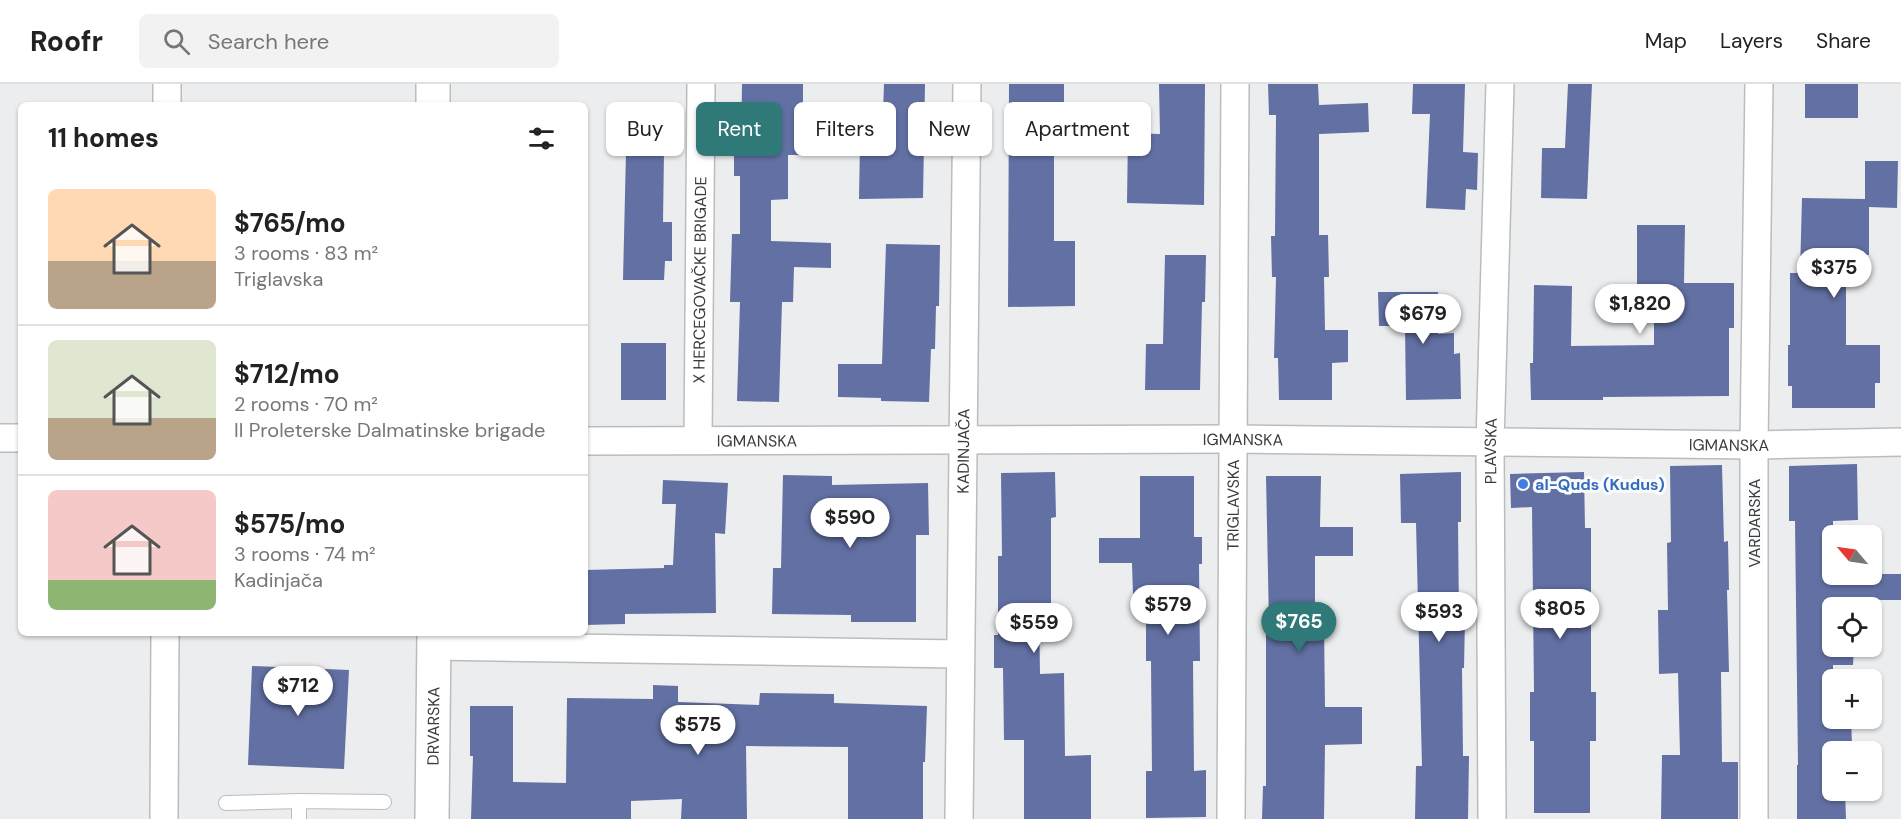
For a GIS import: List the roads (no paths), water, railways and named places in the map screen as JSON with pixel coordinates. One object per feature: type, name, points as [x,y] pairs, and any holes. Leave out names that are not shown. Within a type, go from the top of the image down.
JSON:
[{"type":"main road","points":[[434,84],[434,102]]},
{"type":"main road","name":"DRVARSKA","points":[[432,819],[434,640]]},
{"type":"street","points":[[167,84],[167,102]]},
{"type":"street","name":"X HERCEGOVAČKE BRIGADE","points":[[698,440],[701,84]]},
{"type":"street","name":"KADINJAČA","points":[[959,819],[967,84]]},
{"type":"street","name":"TRIGLAVSKA","points":[[1231,819],[1235,84]]},
{"type":"street","name":"PLAVSKA","points":[[1492,819],[1490,443],[1500,84]]},
{"type":"street","name":"VARDARSKA","points":[[1754,819],[1754,445],[1759,84]]},
{"type":"street","points":[[0,438],[18,438]]},
{"type":"street","name":"IGMANSKA","points":[[588,441],[1234,439],[1754,445],[1901,442]]},
{"type":"street","points":[[164,819],[165,636]]},
{"type":"street","points":[[434,640],[960,654]]},
{"type":"lane","points":[[299,801],[299,819]]},
{"type":"lane","points":[[226,802],[384,802]]},
{"type":"place","name":"al-Quds (Kudus)","points":[[1523,484]]}]
